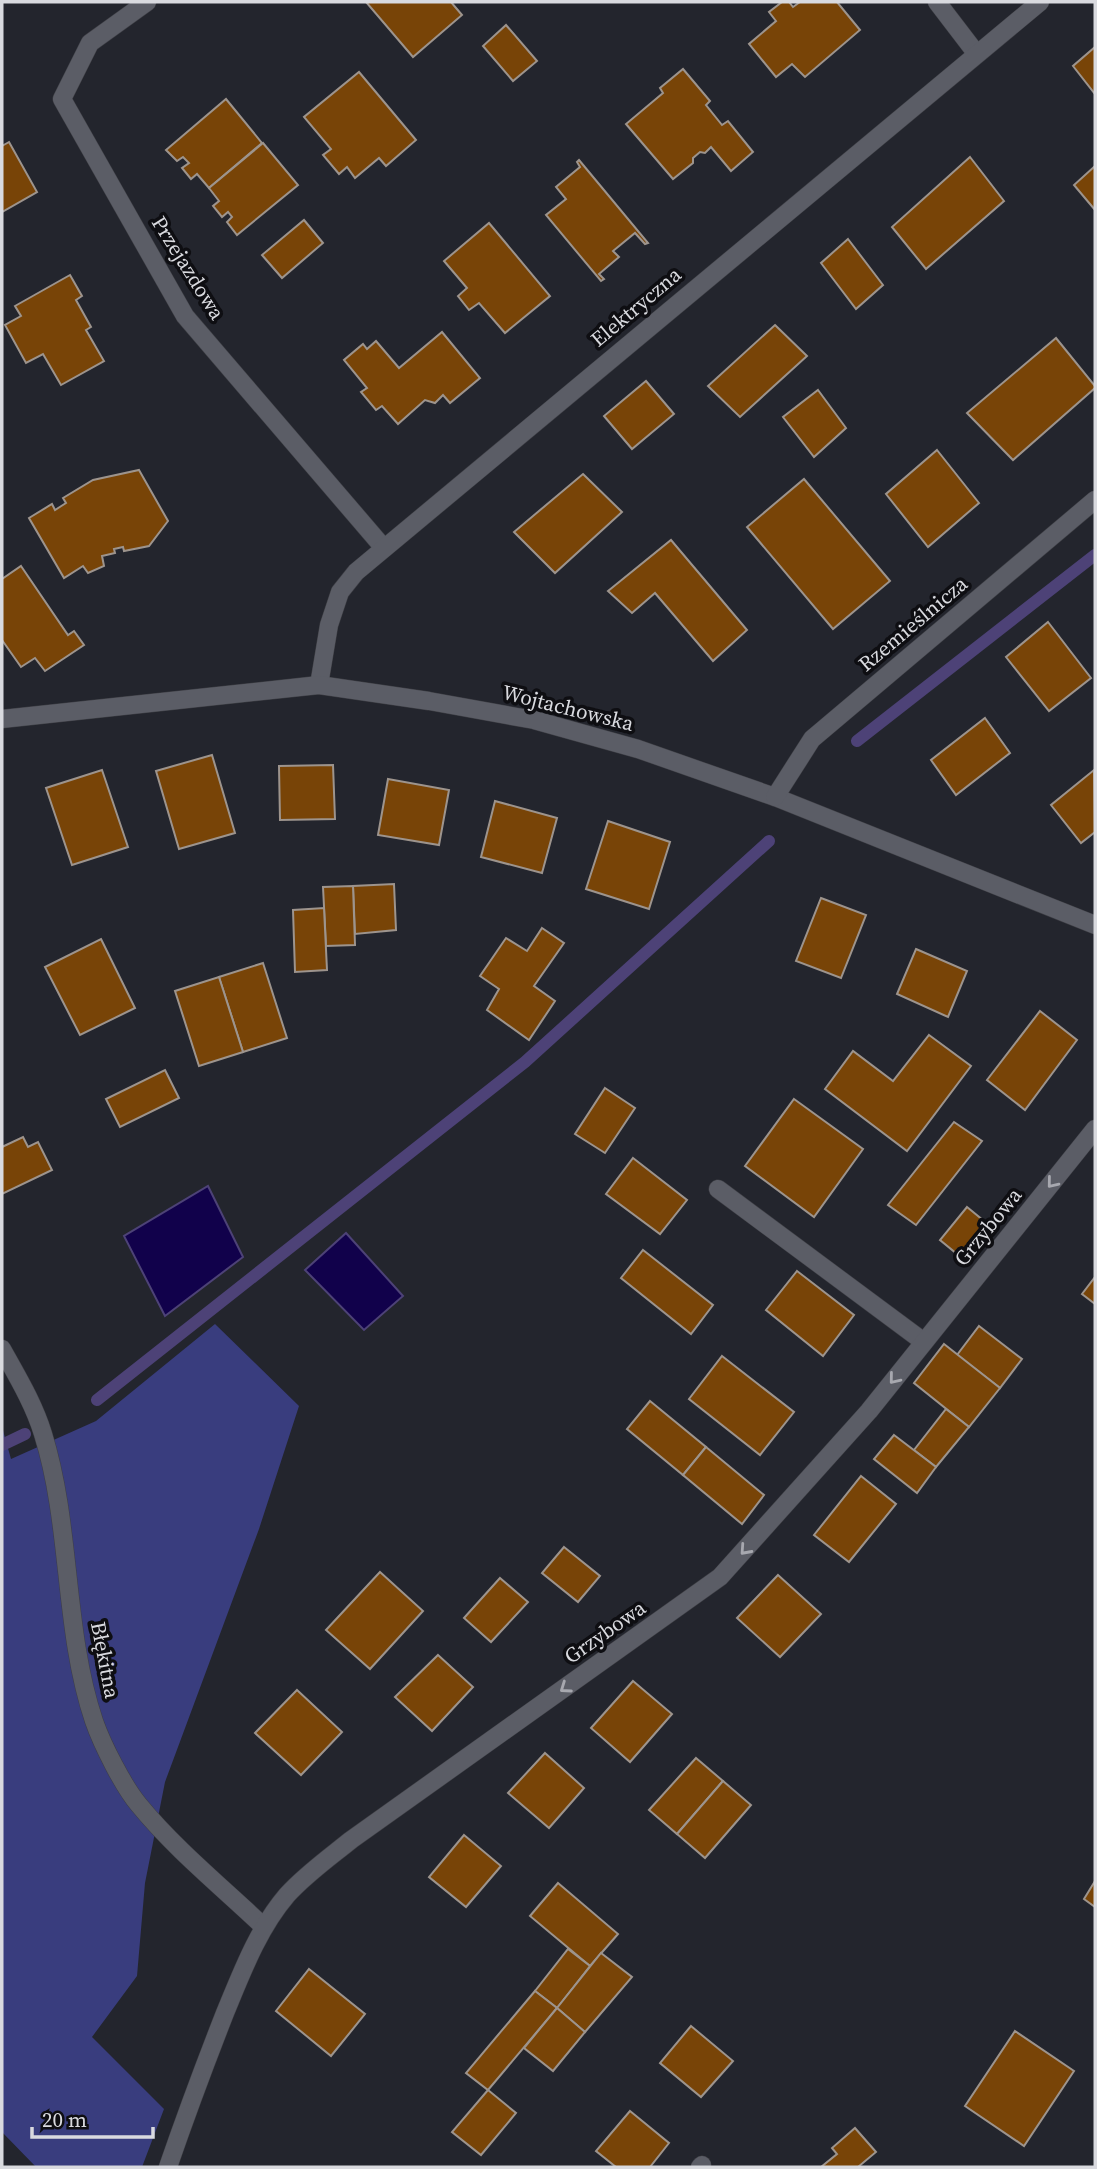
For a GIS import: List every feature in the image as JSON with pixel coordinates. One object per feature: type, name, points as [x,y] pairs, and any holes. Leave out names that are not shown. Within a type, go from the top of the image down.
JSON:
[{"type":"street","name":"Przejazdowa","points":[[147,2],[90,43],[62,99],[186,316],[383,547]]},
{"type":"street","points":[[937,2],[976,53]]},
{"type":"street","name":"Elektryczna","points":[[319,685],[329,625],[340,592],[356,572],[1040,2]]},
{"type":"street","name":"Rzemieślnicza","points":[[775,797],[812,738],[1095,500]]},
{"type":"street","name":"Wojtachowska","points":[[2,719],[319,685],[534,720],[638,749],[775,797],[1095,925]]},
{"type":"street","name":"Grzybowa","points":[[168,2167],[234,1990],[264,1927],[287,1895],[351,1840],[720,1577],[869,1411],[1095,1129]]},
{"type":"street","points":[[718,1189],[924,1342]]},
{"type":"street","name":"Błękitna","points":[[2,1349],[31,1405],[46,1447],[55,1492],[80,1670],[94,1723],[137,1803],[160,1829],[264,1927]]},
{"type":"shaded area","points":[[208,1186],[243,1257],[165,1316],[124,1236]]},
{"type":"shaded area","points":[[346,1233],[403,1296],[364,1330],[305,1270]]},
{"type":"shaded area","points":[[215,1324],[299,1406],[259,1529],[165,1782],[145,1883],[137,1976],[92,2037],[164,2109],[142,2167],[36,2167],[2,2132],[2,1427],[11,1459],[96,1421]]},
{"type":"building","points":[[366,2],[451,2],[462,15],[413,57]]},
{"type":"building","points":[[782,2],[789,2],[793,7],[800,2],[837,2],[860,30],[805,77],[792,64],[776,77],[749,44],[776,21],[769,12]]},
{"type":"building","points":[[506,25],[537,61],[513,81],[483,46]]},
{"type":"building","points":[[1095,47],[1095,94],[1073,66]]},
{"type":"building","points":[[683,69],[710,101],[706,105],[722,125],[728,121],[753,152],[731,171],[711,147],[705,153],[700,152],[693,158],[693,163],[673,179],[626,124],[663,93],[660,88]]},
{"type":"building","points":[[359,72],[416,140],[386,166],[379,158],[355,178],[347,167],[339,174],[323,155],[331,149],[304,117]]},
{"type":"building","points":[[226,99],[262,143],[209,188],[197,174],[191,179],[182,168],[189,163],[183,157],[177,161],[166,150]]},
{"type":"building","points":[[9,142],[37,192],[2,212],[2,146]]},
{"type":"building","points":[[263,143],[298,185],[237,235],[227,222],[232,217],[228,212],[222,217],[213,206],[219,201],[209,188]]},
{"type":"building","points":[[970,157],[1004,201],[926,269],[892,227]]},
{"type":"building","points":[[579,160],[648,243],[645,244],[635,233],[613,251],[619,257],[599,274],[604,279],[601,281],[546,215],[566,199],[556,187],[580,167],[577,162]]},
{"type":"building","points":[[1095,166],[1095,210],[1074,185]]},
{"type":"building","points":[[304,220],[323,243],[282,278],[262,255]]},
{"type":"building","points":[[489,223],[550,296],[505,333],[479,303],[469,310],[458,296],[467,288],[444,261]]},
{"type":"building","points":[[848,239],[883,285],[856,309],[821,263]]},
{"type":"building","points":[[70,275],[82,296],[76,300],[91,327],[86,330],[104,361],[61,385],[43,354],[26,363],[5,325],[21,316],[15,306]]},
{"type":"building","points":[[775,325],[807,356],[740,417],[708,386]]},
{"type":"building","points":[[442,332],[480,378],[450,403],[443,395],[435,403],[425,400],[398,424],[382,406],[376,410],[361,392],[367,388],[344,360],[363,344],[367,349],[376,341],[399,368]]},
{"type":"building","points":[[1056,338],[1095,388],[1013,460],[967,413]]},
{"type":"building","points":[[646,381],[674,414],[632,449],[604,416]]},
{"type":"building","points":[[818,390],[846,428],[814,457],[783,417]]},
{"type":"building","points":[[937,450],[979,503],[928,547],[886,494]]},
{"type":"building","points":[[139,470],[168,521],[149,546],[124,551],[123,547],[114,549],[115,553],[102,556],[104,566],[88,573],[83,566],[64,578],[29,518],[52,504],[55,510],[66,503],[63,498],[93,480]]},
{"type":"building","points":[[583,474],[622,512],[555,573],[514,532]]},
{"type":"building","points":[[804,479],[890,581],[833,629],[747,527]]},
{"type":"building","points":[[671,540],[747,630],[713,661],[655,593],[632,613],[608,591]]},
{"type":"building","points":[[21,566],[68,635],[74,631],[84,645],[45,671],[35,658],[21,667],[2,640],[2,579]]},
{"type":"building","points":[[1048,622],[1091,678],[1049,711],[1006,657]]},
{"type":"building","points":[[985,718],[1010,753],[956,795],[931,760]]},
{"type":"building","points":[[212,755],[235,833],[179,849],[156,771]]},
{"type":"building","points":[[333,765],[335,819],[280,820],[279,766]]},
{"type":"building","points":[[102,770],[128,847],[72,865],[46,788]]},
{"type":"building","points":[[1094,770],[1095,832],[1081,843],[1051,805]]},
{"type":"building","points":[[388,779],[449,790],[439,845],[378,835]]},
{"type":"building","points":[[495,801],[557,818],[542,873],[481,857]]},
{"type":"building","points":[[608,821],[670,842],[649,909],[586,889]]},
{"type":"building","points":[[394,884],[396,930],[355,934],[353,886]]},
{"type":"building","points":[[353,886],[355,945],[326,946],[323,887]]},
{"type":"building","points":[[821,898],[866,915],[841,978],[796,961]]},
{"type":"building","points":[[324,908],[327,970],[295,972],[293,910]]},
{"type":"building","points":[[542,928],[564,943],[534,986],[555,1001],[529,1040],[487,1010],[499,989],[480,976],[506,938],[527,951]]},
{"type":"building","points":[[101,939],[135,1008],[80,1035],[45,967]]},
{"type":"building","points":[[916,949],[967,971],[948,1017],[897,994]]},
{"type":"building","points":[[263,963],[287,1038],[243,1052],[219,977]]},
{"type":"building","points":[[219,977],[243,1052],[199,1066],[175,991]]},
{"type":"building","points":[[1040,1011],[1077,1040],[1025,1110],[987,1080]]},
{"type":"building","points":[[929,1035],[971,1066],[907,1151],[825,1089],[853,1051],[893,1081]]},
{"type":"building","points":[[165,1070],[179,1098],[120,1127],[106,1099]]},
{"type":"building","points":[[605,1088],[635,1108],[605,1153],[575,1134]]},
{"type":"building","points":[[794,1099],[863,1149],[814,1217],[745,1166]]},
{"type":"building","points":[[954,1122],[982,1141],[916,1225],[888,1205]]},
{"type":"building","points":[[23,1137],[28,1147],[38,1142],[52,1170],[2,1194],[2,1147]]},
{"type":"building","points":[[633,1158],[687,1200],[660,1234],[606,1194]]},
{"type":"building","points":[[967,1207],[995,1230],[968,1263],[940,1240]]},
{"type":"building","points":[[643,1250],[713,1305],[691,1334],[621,1278]]},
{"type":"building","points":[[797,1271],[854,1315],[823,1356],[766,1310]]},
{"type":"building","points":[[1095,1277],[1095,1304],[1082,1294]]},
{"type":"building","points":[[979,1326],[1022,1359],[1000,1388],[957,1355]]},
{"type":"building","points":[[944,1344],[1000,1388],[969,1427],[914,1383]]},
{"type":"building","points":[[722,1356],[794,1412],[760,1455],[689,1399]]},
{"type":"building","points":[[650,1401],[706,1447],[683,1475],[627,1429]]},
{"type":"building","points":[[946,1409],[969,1427],[936,1467],[914,1450]]},
{"type":"building","points":[[894,1435],[936,1467],[917,1493],[874,1459]]},
{"type":"building","points":[[706,1447],[764,1495],[742,1524],[683,1475]]},
{"type":"building","points":[[861,1476],[896,1504],[849,1562],[814,1535]]},
{"type":"building","points":[[564,1547],[600,1576],[578,1602],[542,1573]]},
{"type":"building","points":[[380,1572],[423,1611],[370,1669],[326,1630]]},
{"type":"building","points":[[778,1575],[821,1614],[780,1657],[737,1618]]},
{"type":"building","points":[[500,1578],[528,1602],[491,1642],[464,1618]]},
{"type":"building","points":[[438,1655],[473,1687],[432,1731],[395,1697]]},
{"type":"building","points":[[633,1681],[672,1714],[630,1762],[591,1728]]},
{"type":"building","points":[[297,1690],[342,1732],[301,1775],[255,1733]]},
{"type":"building","points":[[545,1753],[584,1788],[549,1828],[508,1793]]},
{"type":"building","points":[[696,1758],[723,1781],[677,1834],[649,1810]]},
{"type":"building","points":[[723,1781],[751,1805],[705,1858],[677,1834]]},
{"type":"building","points":[[464,1835],[501,1866],[466,1907],[429,1877]]},
{"type":"building","points":[[1095,1881],[1095,1907],[1084,1899]]},
{"type":"building","points":[[558,1883],[618,1934],[590,1966],[530,1916]]},
{"type":"building","points":[[568,1949],[590,1966],[557,2008],[535,1991]]},
{"type":"building","points":[[601,1953],[632,1977],[585,2032],[557,2008]]},
{"type":"building","points":[[309,1969],[365,2014],[331,2056],[276,2011]]},
{"type":"building","points":[[535,1991],[557,2008],[488,2090],[466,2073]]},
{"type":"building","points":[[557,2008],[585,2032],[553,2071],[524,2048]]},
{"type":"building","points":[[691,2026],[733,2061],[701,2097],[660,2063]]},
{"type":"building","points":[[1015,2031],[1074,2071],[1024,2146],[965,2106]]},
{"type":"building","points":[[488,2090],[516,2113],[481,2155],[452,2132]]},
{"type":"building","points":[[630,2111],[669,2143],[650,2167],[616,2167],[596,2151]]},
{"type":"building","points":[[855,2128],[876,2152],[858,2167],[821,2167],[837,2154],[832,2148]]},
{"type":"waterway","points":[[857,741],[1095,555]]},
{"type":"waterway","points":[[97,1400],[525,1062],[769,841]]},
{"type":"waterway","points":[[2,1445],[25,1434]]}]
